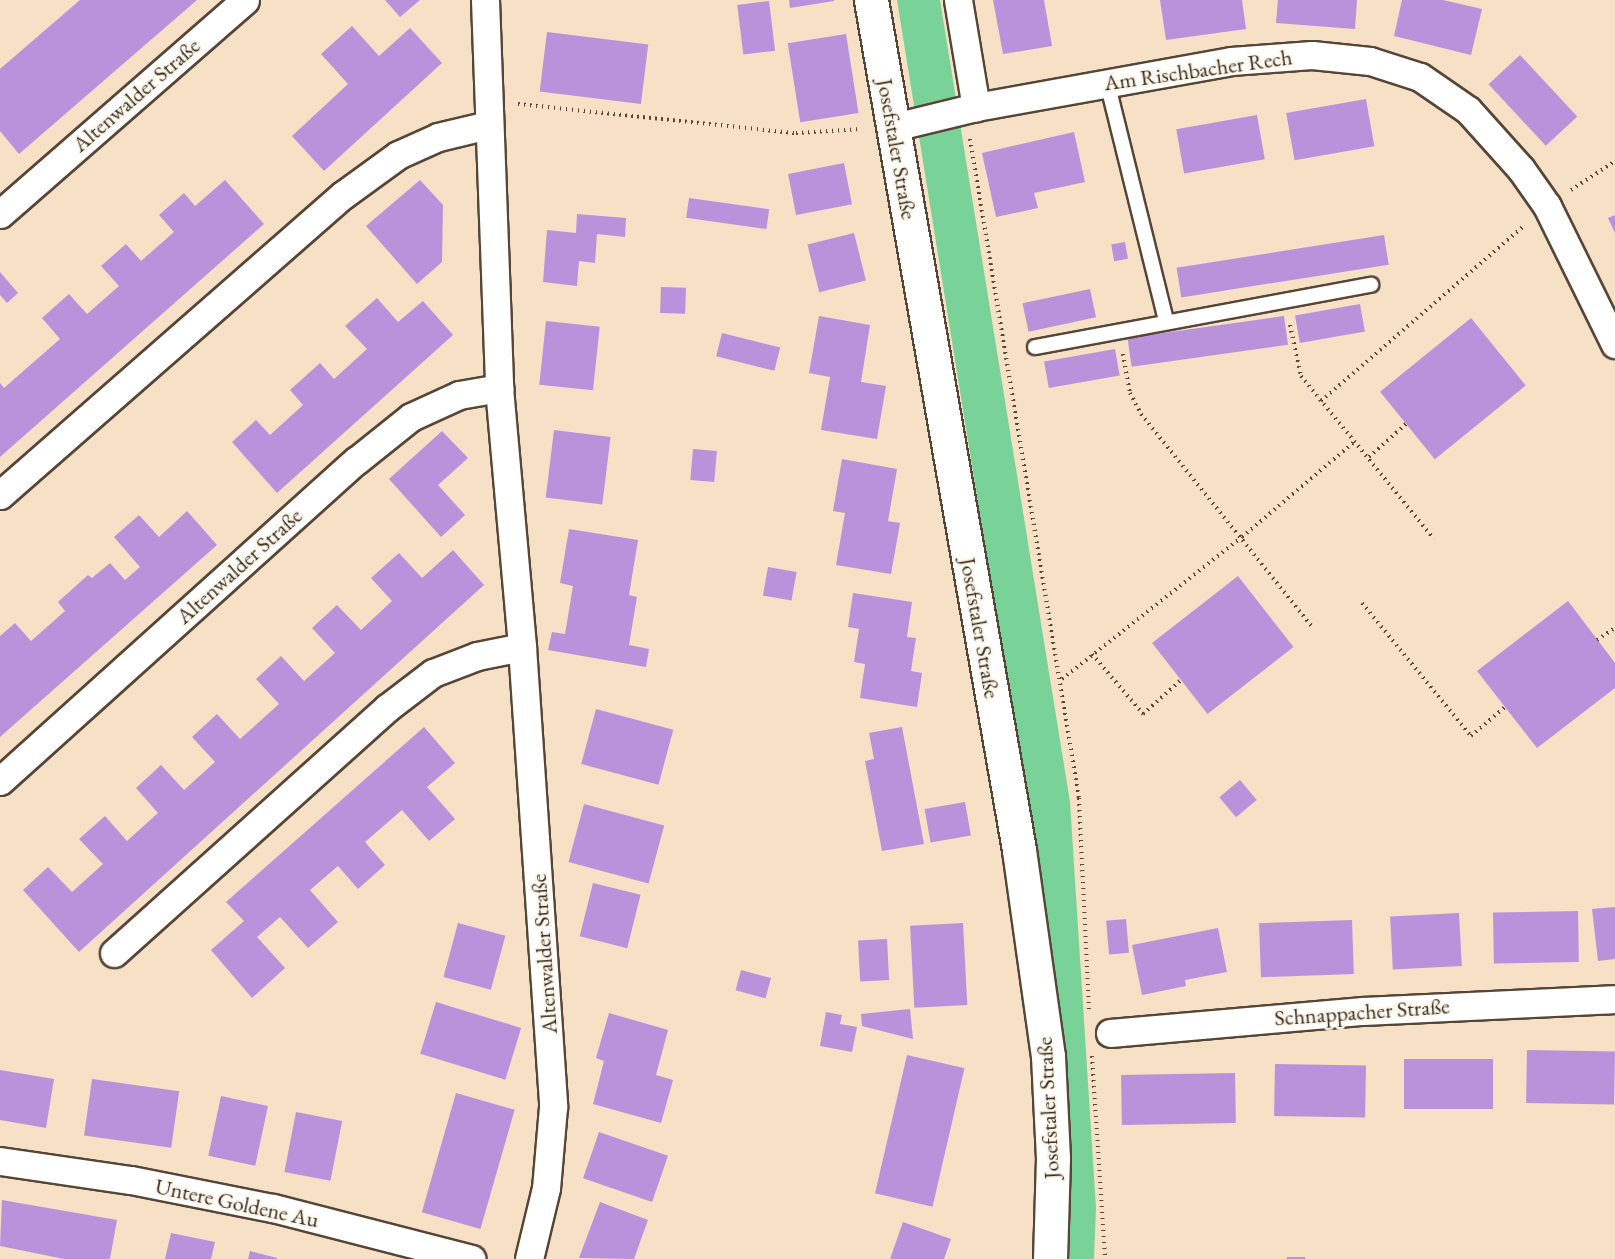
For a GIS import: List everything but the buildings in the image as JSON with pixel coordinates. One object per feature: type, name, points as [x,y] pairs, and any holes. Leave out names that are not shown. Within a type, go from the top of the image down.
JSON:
[{"type":"street","name":"Altenwalder Straße","points":[[0,214],[245,0]]},
{"type":"street","name":"Altenwalder Straße","points":[[485,0],[499,388],[522,647],[553,1107],[546,1188],[529,1259]]},
{"type":"street","name":"Josefstaler Straße","points":[[872,0],[1019,850],[1048,1056],[1053,1158],[1050,1259]]},
{"type":"street","points":[[958,0],[970,108]]},
{"type":"street","name":"Am Rischbacher Rech","points":[[894,127],[970,108],[1231,61],[1312,55],[1370,61],[1420,77],[1468,110],[1547,206],[1615,344]]},
{"type":"street","points":[[0,495],[343,195],[398,155],[488,113]]},
{"type":"street","name":"Altenwalder Straße","points":[[0,781],[356,461],[411,417],[459,395],[499,388]]},
{"type":"street","points":[[114,953],[387,708],[433,673],[477,656],[522,647]]},
{"type":"street","name":"Schnappacher Straße","points":[[1100,1041],[1352,1012],[1615,999]]},
{"type":"street","name":"Untere Goldene Au","points":[[0,1161],[131,1180],[273,1209],[472,1259]]},
{"type":"lane","points":[[1107,82],[1166,321]]},
{"type":"lane","points":[[1035,347],[1371,285]]},
{"type":"path","points":[[970,108],[1079,798],[1090,1014]]},
{"type":"path","points":[[488,113],[796,133],[894,127]]},
{"type":"path","points":[[1321,402],[1547,206],[1615,160]]},
{"type":"path","points":[[1284,300],[1301,376],[1434,539]]},
{"type":"path","points":[[1119,331],[1130,393],[1141,414],[1313,628]]},
{"type":"path","points":[[1369,457],[1407,423]]},
{"type":"path","points":[[1061,680],[1242,537],[1354,442]]},
{"type":"path","points":[[1362,603],[1471,736],[1505,707]]},
{"type":"path","points":[[1597,640],[1615,628]]},
{"type":"path","points":[[1092,654],[1143,714],[1181,680]]},
{"type":"path","points":[[1100,1041],[1105,1259]]},
{"type":"green space","points":[[897,0],[940,0],[1070,802],[1096,1208],[1094,1259],[1069,1259],[1067,1114],[1056,987]]}]
